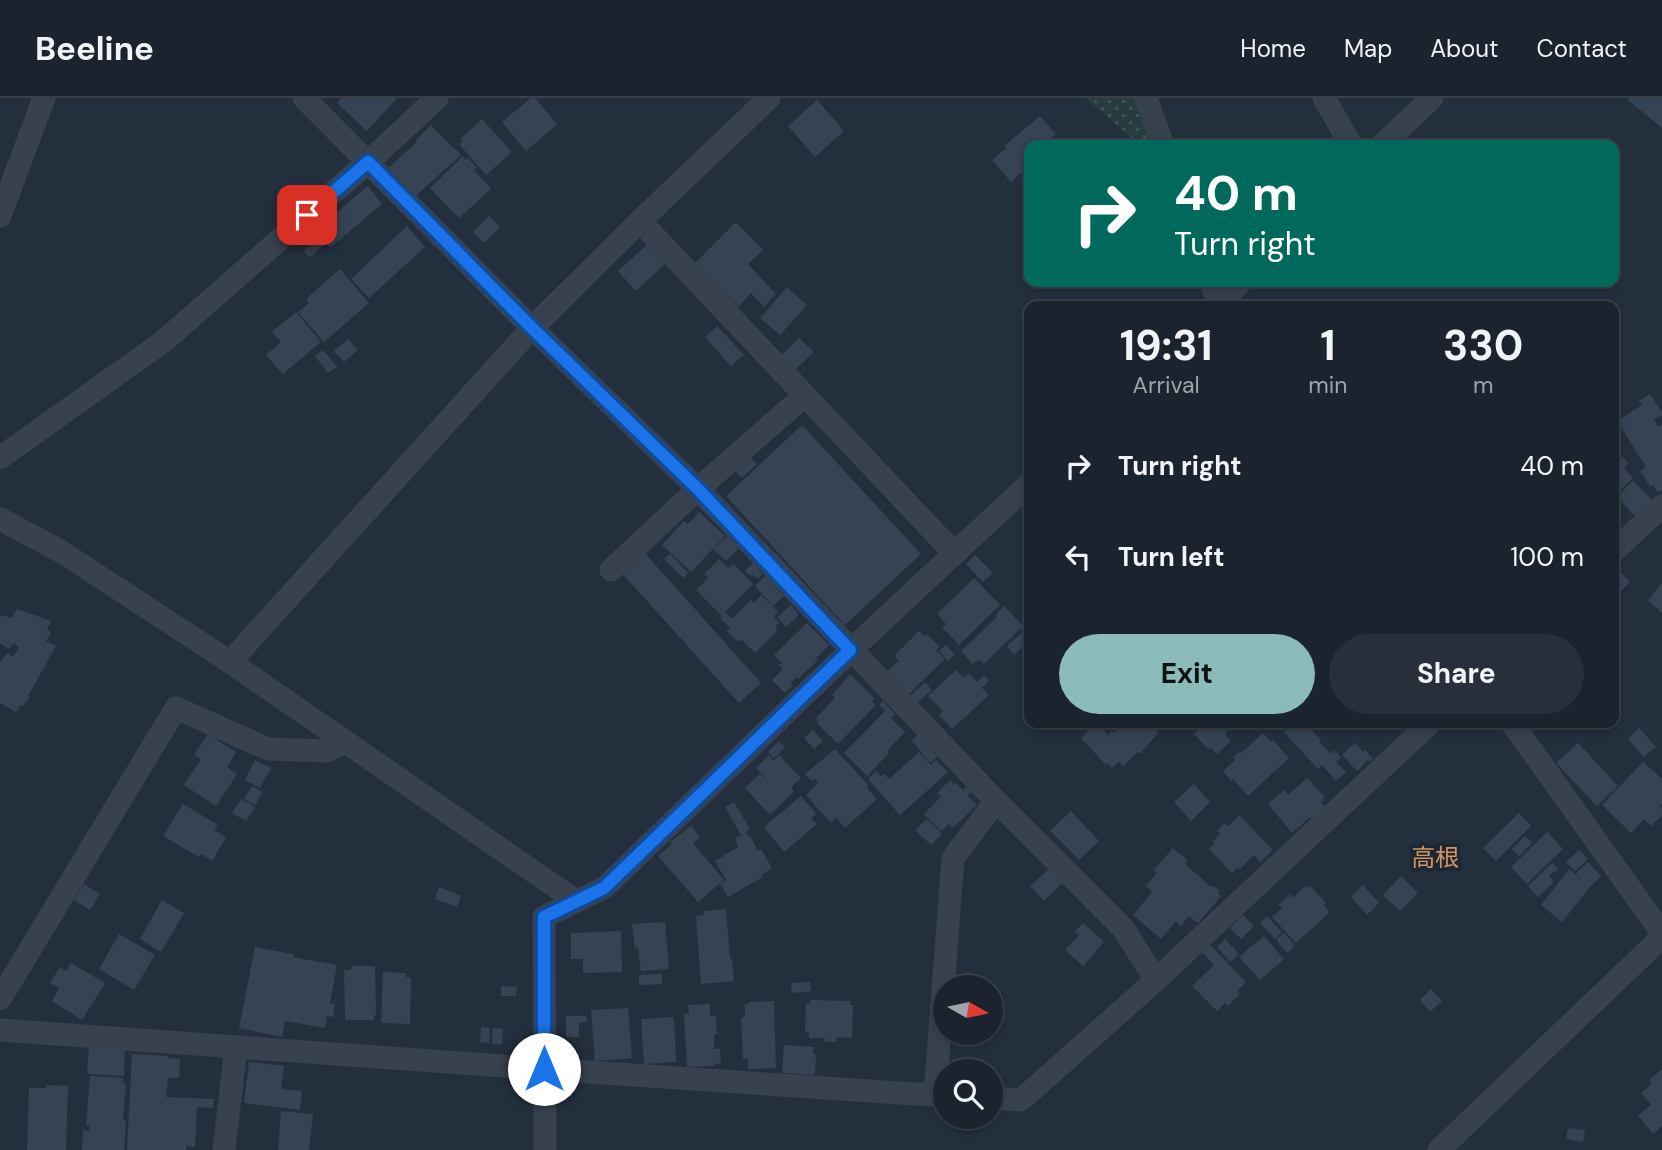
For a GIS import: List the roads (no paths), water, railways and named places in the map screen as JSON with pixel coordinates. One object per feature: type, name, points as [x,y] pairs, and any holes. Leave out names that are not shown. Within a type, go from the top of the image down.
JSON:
[{"type":"street","points":[[0,216],[44,98]]},
{"type":"street","points":[[304,98],[532,328],[698,489],[996,801],[1123,928],[1156,981]]},
{"type":"street","points":[[0,457],[164,341],[437,98]]},
{"type":"street","points":[[230,662],[532,328],[769,98]]},
{"type":"street","points":[[1146,98],[1161,140]]},
{"type":"street","points":[[1324,98],[1348,140]]},
{"type":"street","points":[[1387,140],[1432,98]]},
{"type":"street","points":[[640,221],[955,554]]},
{"type":"street","points":[[1223,301],[1236,287]]},
{"type":"street","points":[[611,570],[804,396]]},
{"type":"street","points":[[545,1150],[544,917],[604,888],[850,650],[1024,489]]},
{"type":"street","points":[[1619,546],[1662,506]]},
{"type":"street","points":[[0,519],[62,552],[230,662],[576,901]]},
{"type":"street","points":[[0,999],[176,708],[268,749],[326,751],[346,742]]},
{"type":"street","points":[[1003,1099],[1021,1100],[1156,981],[1425,728]]},
{"type":"street","points":[[1439,1150],[1662,935],[1516,728]]},
{"type":"street","points":[[942,1059],[953,858],[996,801]]},
{"type":"street","points":[[0,1030],[933,1095]]},
{"type":"street","points":[[224,1150],[236,1047]]},
{"type":"district","name":"高根","points":[[1435,857]]}]
